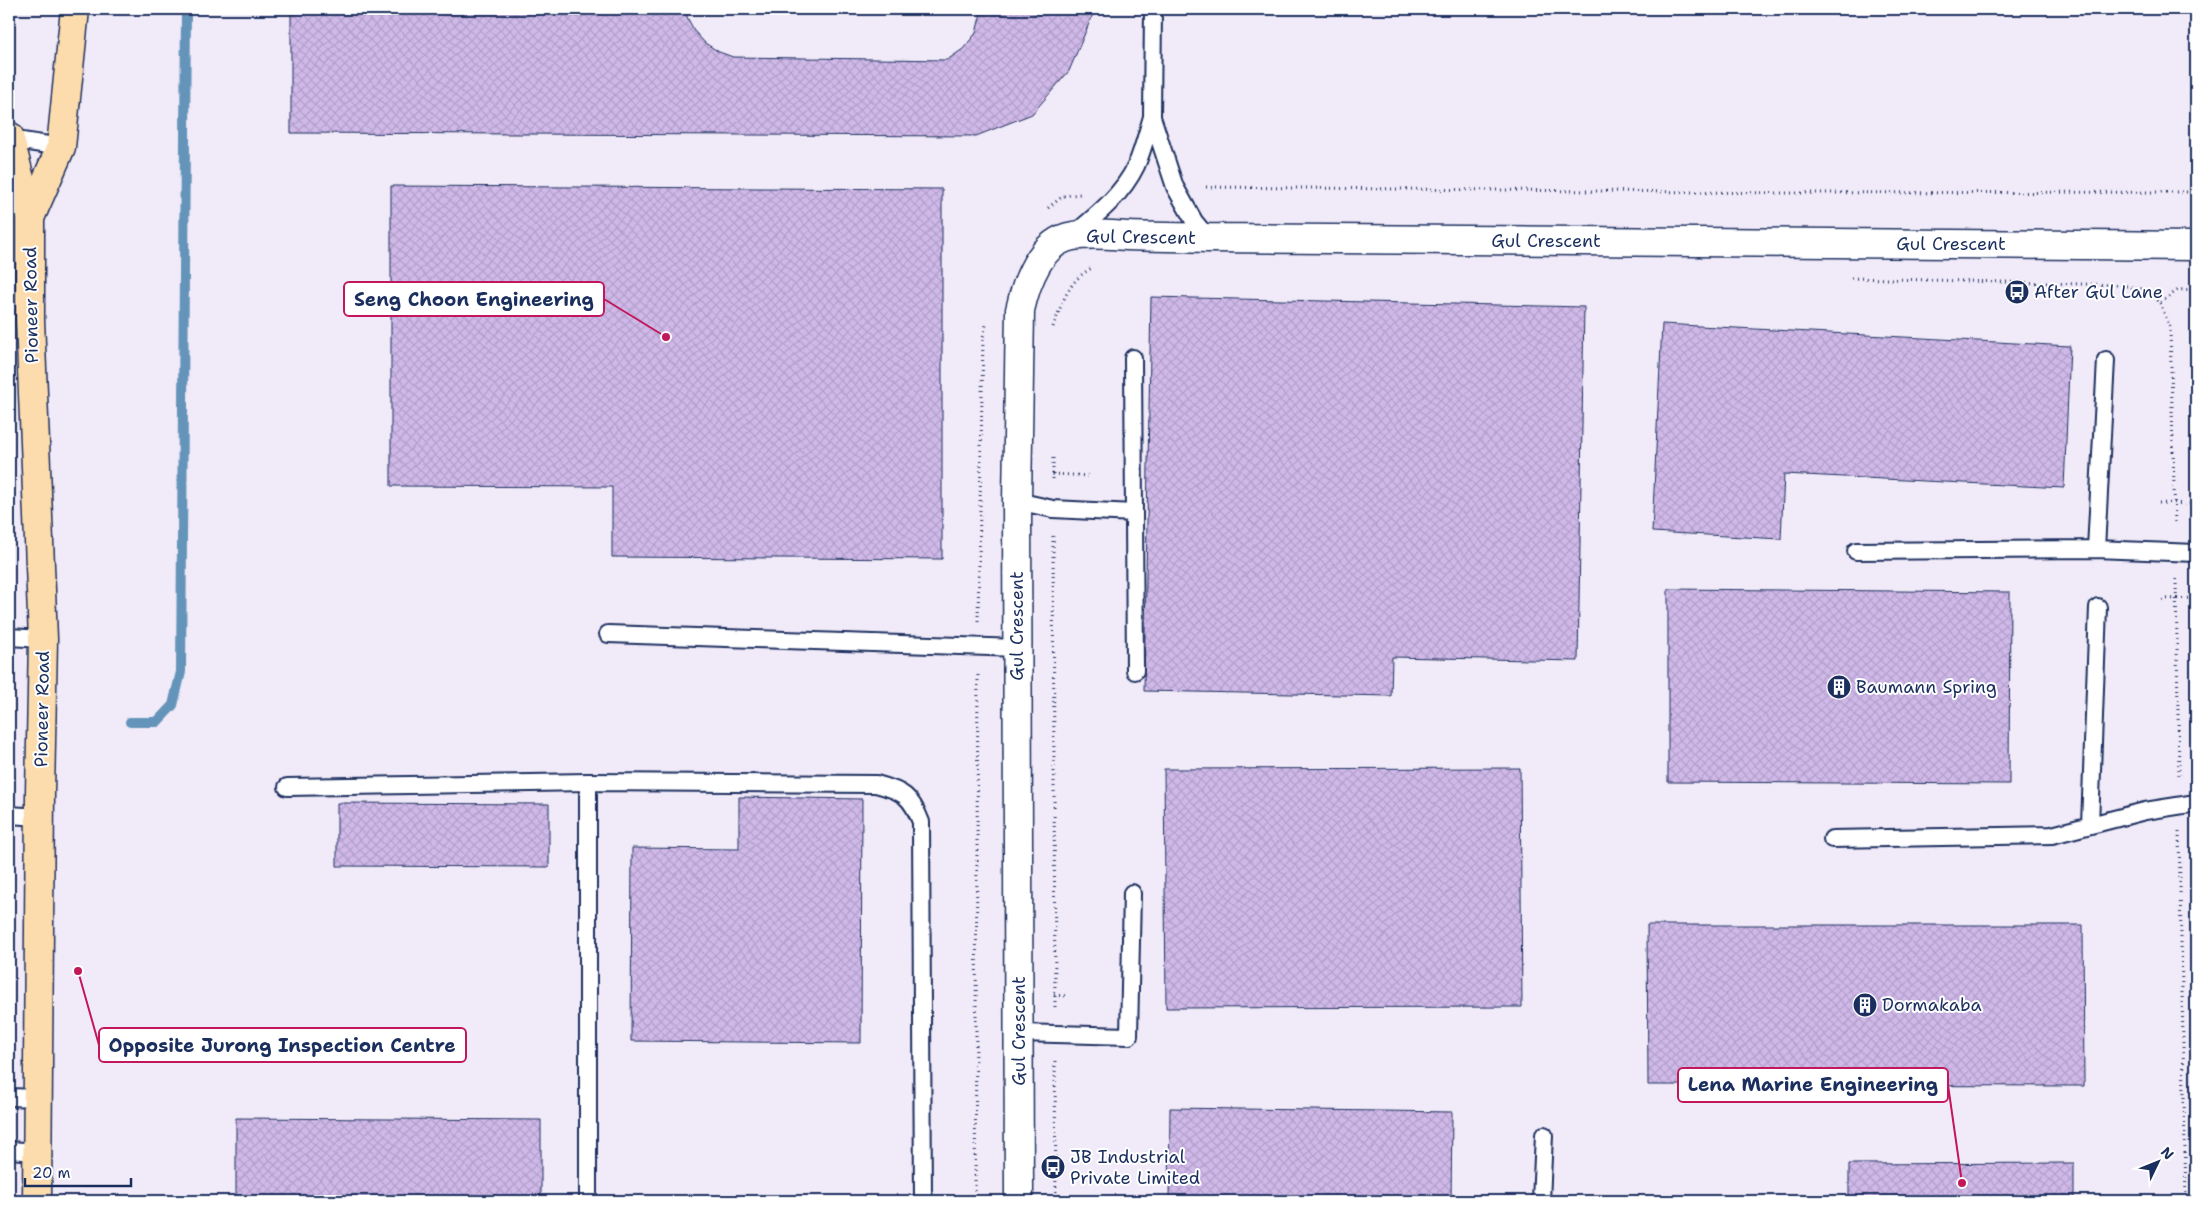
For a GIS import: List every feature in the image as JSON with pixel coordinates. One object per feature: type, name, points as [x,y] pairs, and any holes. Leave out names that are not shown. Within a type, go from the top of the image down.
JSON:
[{"type":"main road","name":"Pioneer Road","points":[[30,218],[61,147],[75,9]]},
{"type":"main road","name":"Pioneer Road","points":[[9,138],[30,218],[30,320],[43,640],[37,1201]]},
{"type":"street","name":"Gul Crescent","points":[[1019,1201],[1017,472],[1020,310],[1024,289],[1035,264],[1055,244],[1072,236],[2196,246]]},
{"type":"lane","points":[[1072,236],[1103,210],[1122,187],[1135,166],[1152,117],[1153,9]]},
{"type":"lane","points":[[1152,117],[1175,187],[1194,221],[1208,238]]},
{"type":"lane","points":[[9,138],[61,147]]},
{"type":"lane","points":[[1134,358],[1135,671]]},
{"type":"lane","points":[[2096,549],[2106,360]]},
{"type":"lane","points":[[1017,501],[1053,508],[1134,513]]},
{"type":"lane","points":[[1856,551],[2096,549],[2196,553]]},
{"type":"lane","points":[[2090,825],[2098,607]]},
{"type":"lane","points":[[608,634],[1018,648]]},
{"type":"lane","points":[[9,637],[43,640]]},
{"type":"lane","points":[[588,782],[588,1201]]},
{"type":"lane","points":[[287,787],[588,782],[876,784],[899,790],[914,804],[921,822],[923,1201]]},
{"type":"lane","points":[[1832,839],[2052,835],[2145,811],[2196,803]]},
{"type":"lane","points":[[9,815],[40,805]]},
{"type":"lane","points":[[1019,1033],[1129,1036],[1132,893]]},
{"type":"lane","points":[[9,1098],[38,1098]]},
{"type":"lane","points":[[1541,1201],[1544,1135]]},
{"type":"lane","points":[[9,1150],[38,1152]]},
{"type":"path","points":[[1043,212],[1064,196],[1122,187]]},
{"type":"path","points":[[1175,187],[1786,193],[2196,192]]},
{"type":"path","points":[[1052,331],[1065,294],[1081,273],[1097,265]]},
{"type":"path","points":[[1843,278],[2120,285],[2143,289],[2160,303],[2170,327],[2186,1201]]},
{"type":"path","points":[[2160,303],[2178,290],[2196,289]]},
{"type":"path","points":[[975,1201],[978,647],[983,337],[987,320]]},
{"type":"path","points":[[1052,455],[1056,1201]]},
{"type":"path","points":[[1017,472],[1090,476]]},
{"type":"path","points":[[2159,503],[2196,504]]},
{"type":"path","points":[[2162,599],[2196,598]]},
{"type":"building","points":[[291,9],[687,9],[687,17],[695,32],[705,43],[719,52],[733,57],[947,60],[963,49],[976,33],[982,9],[1093,9],[1093,14],[1069,71],[1032,114],[976,136],[291,133]]},
{"type":"building","points":[[391,186],[942,189],[942,559],[612,557],[612,487],[391,486]]},
{"type":"building","points":[[1151,297],[1584,307],[1578,661],[1392,657],[1391,696],[1144,691]]},
{"type":"building","points":[[1662,324],[2070,346],[2064,488],[1784,474],[1781,539],[1652,532]]},
{"type":"building","name":"Baumann Spring","points":[[1668,589],[2010,592],[2009,784],[1668,782]]},
{"type":"building","points":[[1520,768],[1522,1007],[1166,1008],[1164,769]]},
{"type":"building","points":[[739,797],[862,799],[861,1043],[631,1041],[632,848],[739,849]]},
{"type":"building","points":[[337,803],[549,804],[549,867],[337,866]]},
{"type":"building","name":"Dormakaba","points":[[1647,925],[2083,925],[2084,1086],[1648,1085]]},
{"type":"building","points":[[1170,1108],[1452,1112],[1451,1201],[1169,1201]]},
{"type":"building","points":[[236,1118],[541,1120],[541,1201],[236,1201]]},
{"type":"building","points":[[2074,1163],[2074,1201],[1849,1201],[1849,1164]]},
{"type":"waterway","points":[[130,722],[157,722],[173,705],[181,672],[186,9]]},
{"type":"place","name":"After Gul Lane","points":[[2017,292]]},
{"type":"place","name":"Seng Choon Engineering","points":[[666,337]]},
{"type":"place","name":"Baumann Spring","points":[[1839,687]]},
{"type":"place","name":"Opposite Jurong Inspection Centre","points":[[78,971]]},
{"type":"place","name":"Dormakaba","points":[[1865,1005]]},
{"type":"place","name":"JB Industrial Private Limited","points":[[1053,1167]]},
{"type":"place","name":"Lena Marine Engineering","points":[[1962,1183]]}]
